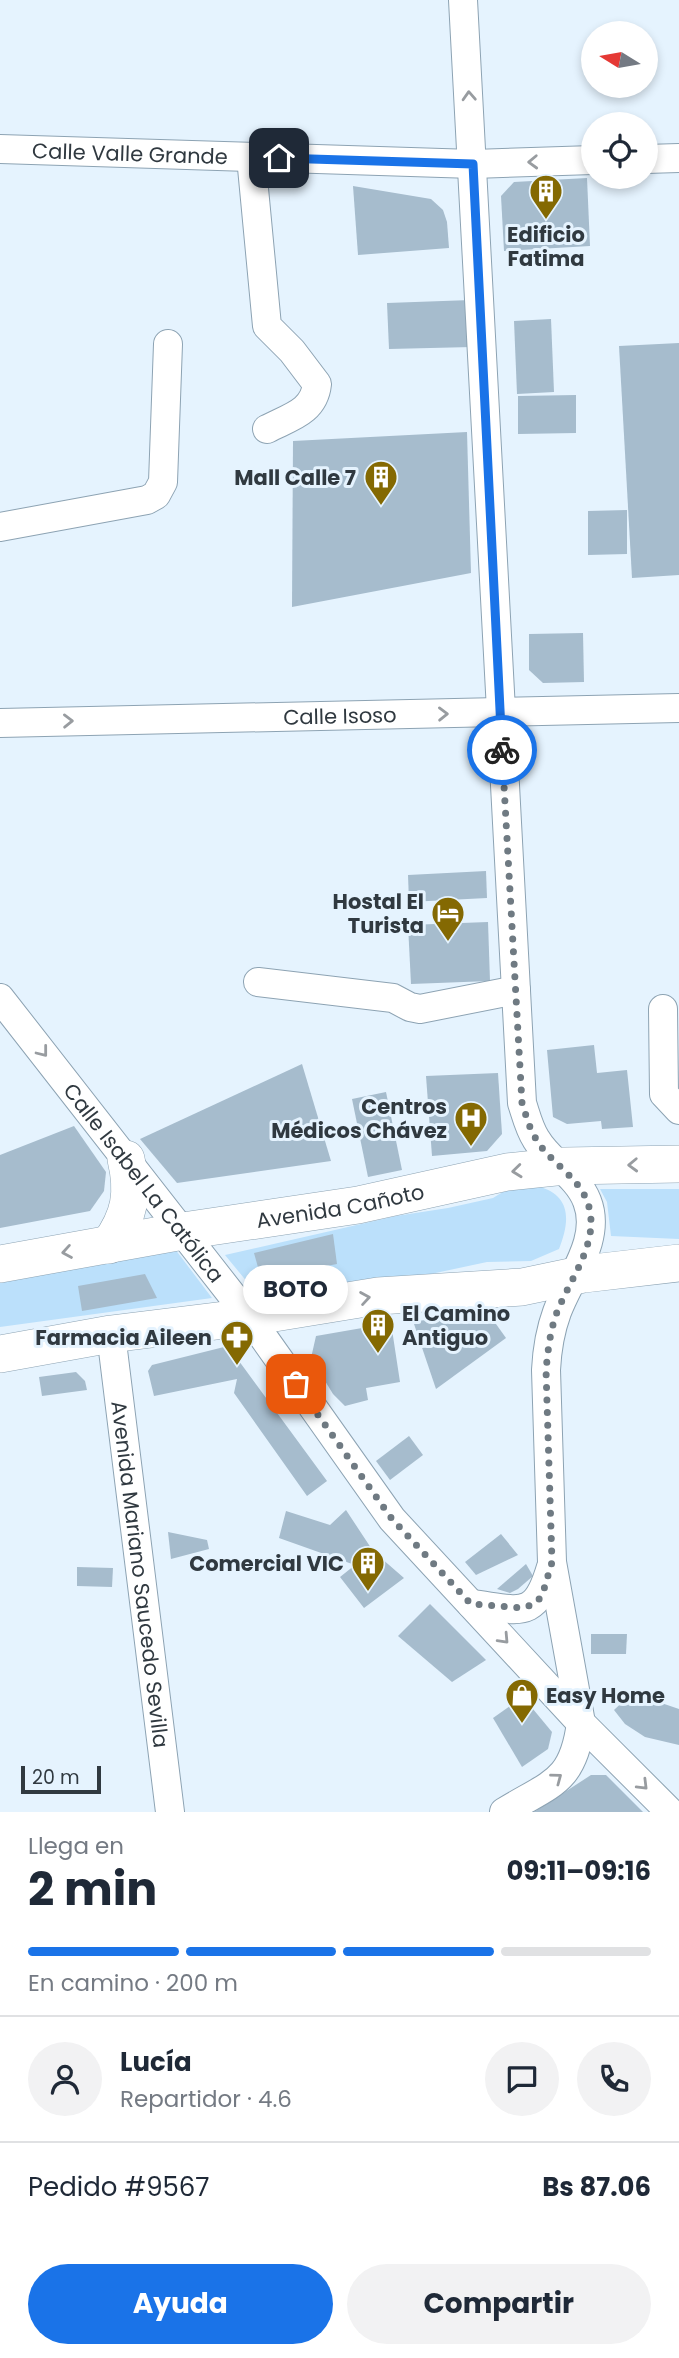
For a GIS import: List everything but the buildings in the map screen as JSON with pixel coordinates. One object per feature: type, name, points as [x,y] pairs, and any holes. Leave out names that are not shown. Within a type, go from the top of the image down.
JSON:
[{"type":"main road","points":[[109,1245],[122,1226],[130,1204],[131,1181],[126,1159]]},
{"type":"main road","name":"Avenida Cañoto","points":[[0,1264],[183,1231],[358,1205],[507,1172],[560,1166],[679,1164]]},
{"type":"main road","points":[[0,1354],[111,1334],[249,1317],[378,1296],[522,1287],[572,1277],[679,1263]]},
{"type":"street","points":[[463,0],[522,1103],[536,1139],[583,1192],[589,1204],[590,1242],[572,1277],[548,1341],[546,1370],[552,1562],[581,1723],[576,1756],[561,1777],[504,1812]]},
{"type":"street","name":"Calle Valle Grande","points":[[0,149],[473,164],[581,160]]},
{"type":"street","points":[[251,157],[267,326],[292,351],[317,384],[315,400],[306,410],[267,429]]},
{"type":"street","points":[[658,159],[679,158]]},
{"type":"street","points":[[0,527],[147,500],[156,495],[163,482],[167,345]]},
{"type":"street","name":"Calle Isoso","points":[[0,723],[679,708]]},
{"type":"street","points":[[258,982],[393,998],[420,1009],[516,990]]},
{"type":"street","name":"Calle Isabel La Católica","points":[[0,997],[249,1317],[392,1519],[581,1723],[670,1812]]},
{"type":"street","points":[[663,1009],[664,1094],[679,1110]]},
{"type":"street","name":"Avenida Mariano Saucedo Sevilla","points":[[111,1334],[170,1812]]},
{"type":"street","points":[[471,1604],[504,1608],[534,1604],[542,1596],[552,1562]]},
{"type":"shaded area","points":[[537,1186],[557,1196],[565,1210],[566,1219],[559,1249],[531,1261],[487,1262],[398,1281],[262,1300],[225,1255],[396,1216],[493,1198],[506,1190]]},
{"type":"shaded area","points":[[600,1189],[679,1189],[679,1239],[611,1236],[607,1202]]},
{"type":"shaded area","points":[[175,1249],[212,1298],[0,1327],[0,1283]]},
{"type":"way so far","points":[[296,1384],[392,1519],[471,1604],[523,1608],[534,1604],[542,1596],[552,1562],[546,1370],[548,1341],[572,1277],[590,1242],[591,1225],[589,1204],[583,1192],[536,1139],[522,1103],[502,750]]},
{"type":"place","name":"Edificio Fatima","points":[[546,221]]},
{"type":"place","name":"Mall Calle 7","points":[[381,507]]},
{"type":"place","name":"Hostal El Turista","points":[[448,943]]},
{"type":"place","name":"Centros Médicos Chávez","points":[[471,1148]]},
{"type":"place","name":"El Camino Antiguo","points":[[378,1355]]},
{"type":"place","name":"Farmacia Aileen","points":[[237,1367]]},
{"type":"place","name":"BOTO","points":[[296,1384]]},
{"type":"place","name":"Comercial VIC","points":[[368,1593]]},
{"type":"place","name":"Easy Home","points":[[522,1725]]},
{"type":"route","points":[[279,158],[473,164],[502,750]]}]
